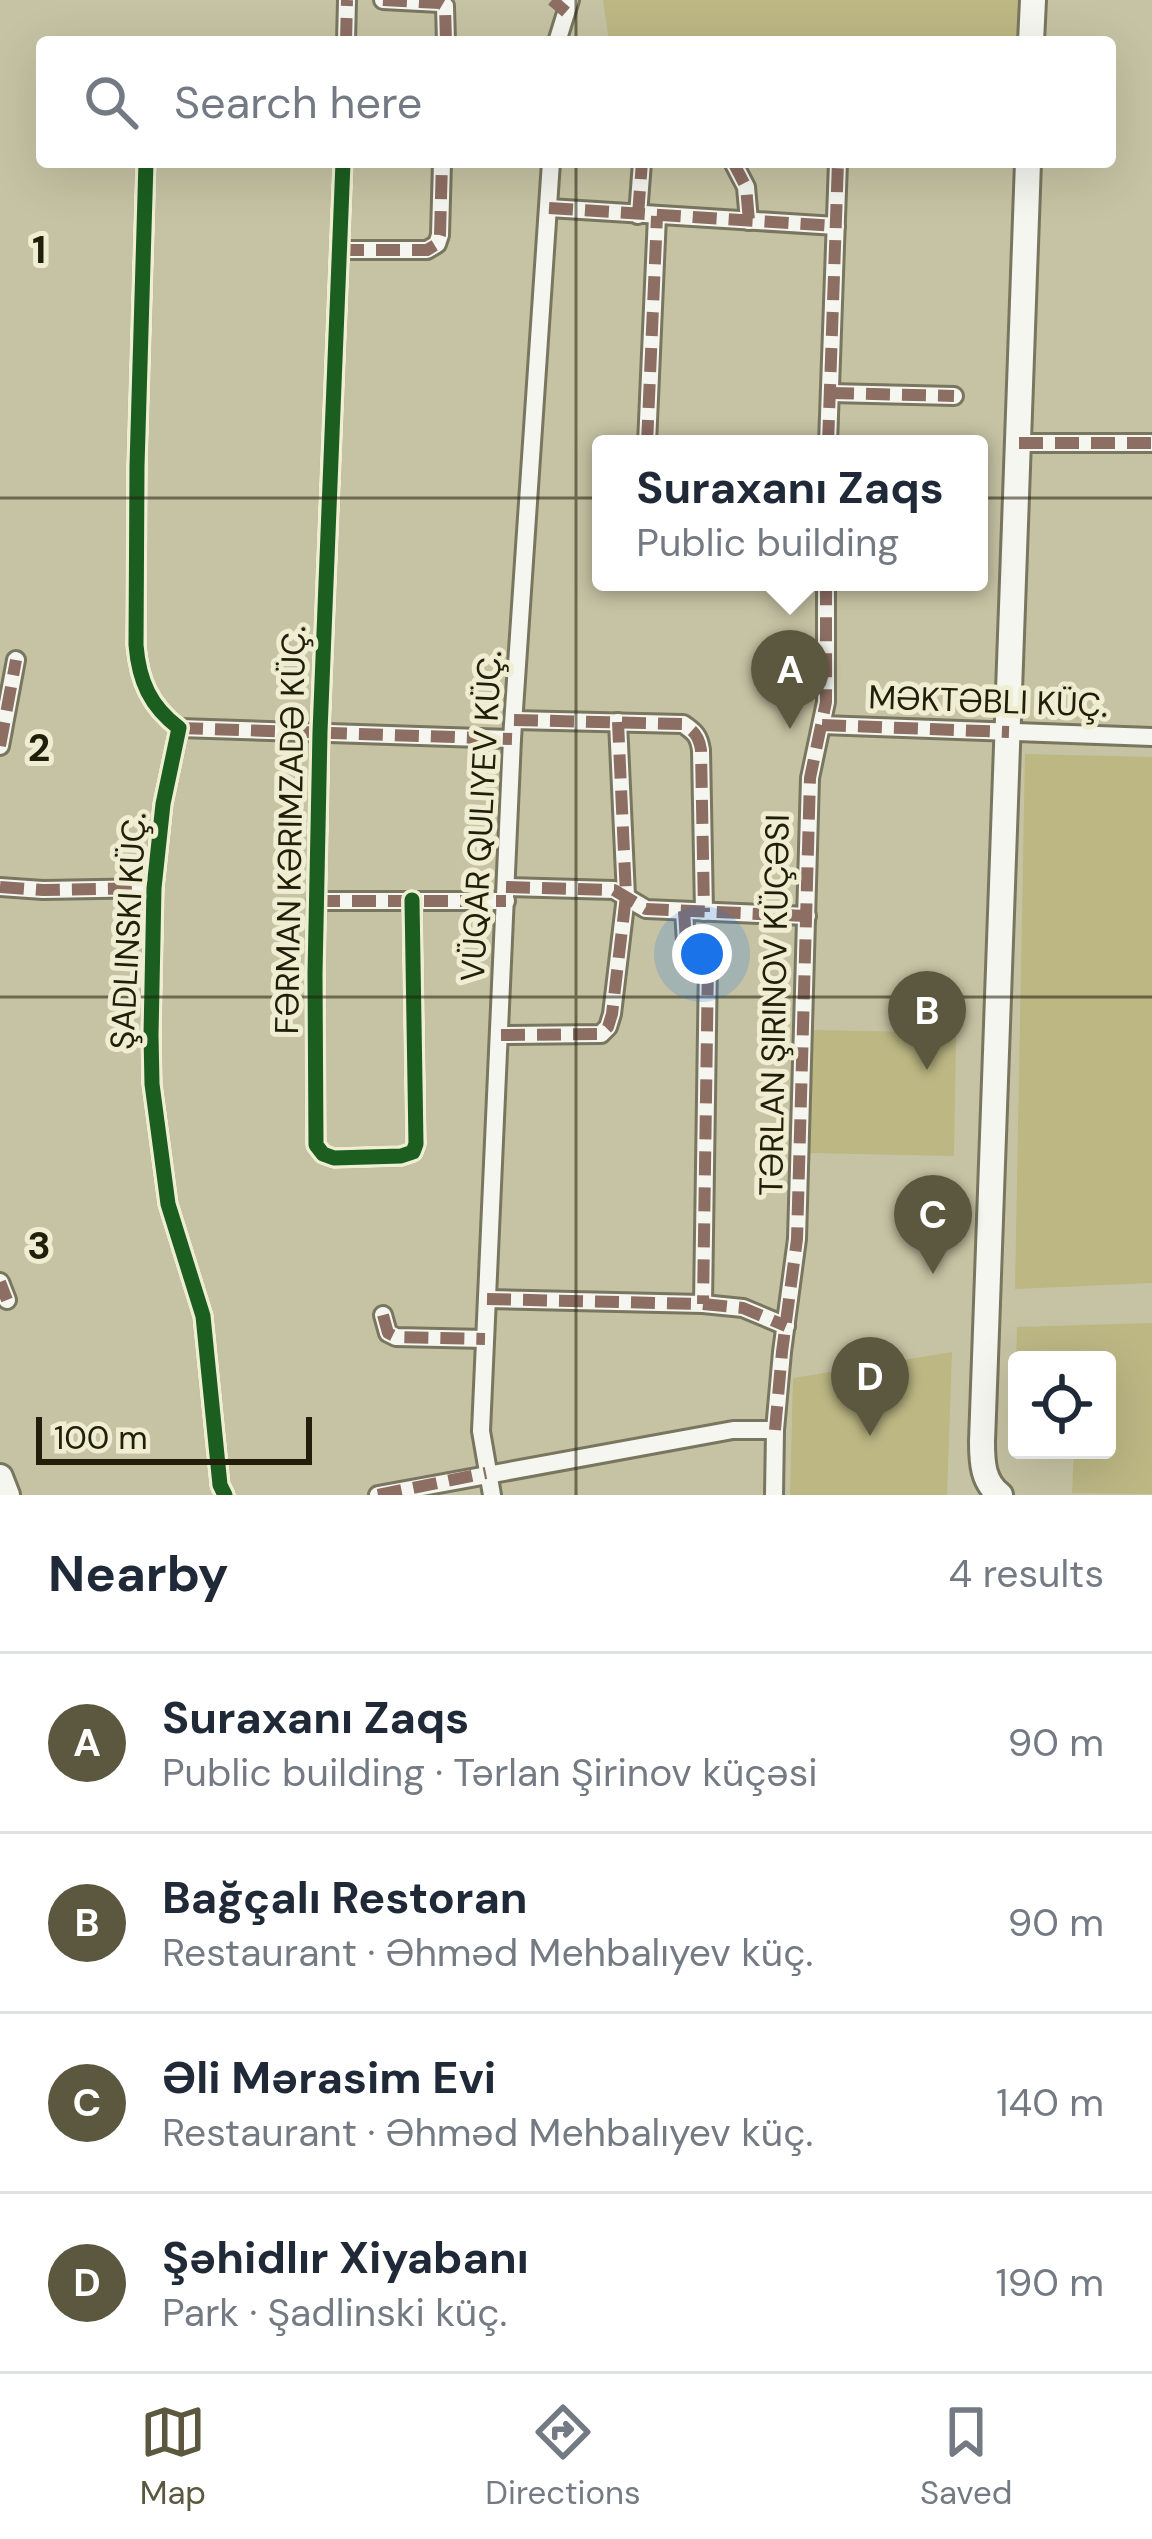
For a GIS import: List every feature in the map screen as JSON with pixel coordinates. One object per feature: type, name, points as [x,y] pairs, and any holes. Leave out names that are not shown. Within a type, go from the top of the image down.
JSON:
[{"type":"street","points":[[346,36],[347,0]]},
{"type":"street","points":[[382,0],[440,3],[445,6],[446,36]]},
{"type":"street","points":[[1031,36],[1033,0]]},
{"type":"street","points":[[558,36],[563,4]]},
{"type":"street","points":[[146,168],[136,645],[146,690],[163,716],[179,728],[512,740]]},
{"type":"street","name":"FƏRMAN KƏRIMZADƏ KÜÇ.","points":[[343,168],[316,901],[316,1145],[334,1158],[401,1156],[413,1153],[416,1144],[412,900]]},
{"type":"street","points":[[340,250],[427,250],[437,244],[442,168]]},
{"type":"street","name":"VÜQAR QULIYEV KÜÇ.","points":[[486,1474],[481,1443],[512,740],[551,168]]},
{"type":"street","points":[[643,168],[647,215],[647,435]]},
{"type":"street","points":[[737,168],[746,187],[749,221]]},
{"type":"street","points":[[828,435],[838,168]]},
{"type":"street","points":[[993,1493],[982,1462],[982,1442],[1028,168]]},
{"type":"street","points":[[549,208],[836,226]]},
{"type":"street","points":[[830,393],[954,395]]},
{"type":"street","points":[[1019,443],[1152,443]]},
{"type":"street","name":"TƏRLAN ŞIRINOV KÜÇƏSI","points":[[775,1430],[797,1239],[810,778],[826,701],[826,591]]},
{"type":"street","points":[[0,746],[16,660]]},
{"type":"street","points":[[514,720],[683,724],[699,737],[704,912]]},
{"type":"street","points":[[501,1035],[601,1034],[608,1027],[626,896],[618,722]]},
{"type":"street","name":"MƏKTƏBLI KÜÇ.","points":[[822,725],[1152,736]]},
{"type":"street","name":"ŞADLINSKI KÜÇ.","points":[[179,728],[154,888],[152,1084],[168,1204],[203,1316],[220,1485],[225,1495]]},
{"type":"street","points":[[0,887],[154,888]]},
{"type":"street","points":[[316,901],[597,888],[614,890],[646,908],[807,916]]},
{"type":"street","points":[[684,911],[690,951],[708,962],[703,1304]]},
{"type":"street","points":[[487,1299],[703,1304],[743,1308],[786,1326]]},
{"type":"street","points":[[382,1315],[388,1333],[396,1337],[485,1339]]},
{"type":"street","points":[[378,1495],[734,1430],[775,1430],[774,1495]]},
{"type":"street","points":[[486,1474],[492,1495]]},
{"type":"street","points":[[0,1477],[7,1495]]},
{"type":"shaded area","points":[[603,0],[1018,0],[1017,36],[608,36]]},
{"type":"shaded area","points":[[1025,754],[1152,757],[1152,1283],[1015,1289]]},
{"type":"shaded area","points":[[813,1030],[956,1033],[954,1156],[808,1153]]},
{"type":"shaded area","points":[[1152,1323],[1152,1494],[1072,1493],[1074,1459],[1116,1459],[1116,1351],[1016,1351],[1017,1327]]},
{"type":"shaded area","points":[[952,1352],[947,1495],[790,1495],[793,1378]]},
{"type":"marked path","points":[[346,36],[347,0]]},
{"type":"marked path","points":[[383,0],[440,3],[445,6],[446,36]]},
{"type":"marked path","points":[[552,0],[566,12]]},
{"type":"marked path","points":[[340,250],[427,250],[437,244],[442,168]]},
{"type":"marked path","points":[[638,215],[642,168]]},
{"type":"marked path","points":[[736,168],[746,187],[749,221]]},
{"type":"marked path","points":[[828,435],[838,168]]},
{"type":"marked path","points":[[549,208],[836,226]]},
{"type":"marked path","points":[[647,435],[657,216]]},
{"type":"marked path","points":[[830,393],[954,396]]},
{"type":"marked path","points":[[1019,443],[1152,443]]},
{"type":"marked path","points":[[775,1430],[797,1239],[810,778],[826,702],[826,591]]},
{"type":"marked path","points":[[0,746],[16,660]]},
{"type":"marked path","points":[[514,720],[683,724],[693,732],[701,750],[704,912]]},
{"type":"marked path","points":[[501,1035],[601,1034],[608,1027],[626,896],[618,722]]},
{"type":"marked path","points":[[822,725],[1009,732]]},
{"type":"marked path","points":[[179,728],[512,739]]},
{"type":"marked path","points":[[0,887],[154,888]]},
{"type":"marked path","points":[[506,887],[614,890],[646,909],[807,916]]},
{"type":"marked path","points":[[316,901],[506,901]]},
{"type":"marked path","points":[[684,911],[690,951],[708,962],[703,1304]]},
{"type":"marked path","points":[[0,1282],[7,1300]]},
{"type":"marked path","points":[[487,1299],[703,1304],[743,1308],[786,1326]]},
{"type":"marked path","points":[[383,1315],[388,1333],[396,1337],[485,1339]]},
{"type":"marked path","points":[[378,1495],[486,1473]]},
{"type":"cycle path","points":[[146,168],[136,645],[148,692],[179,728],[163,804],[154,888],[152,1084],[168,1204],[203,1316],[220,1485],[225,1495]]},
{"type":"cycle path","points":[[343,168],[315,974],[316,1145],[334,1158],[401,1156],[413,1152],[416,1144],[412,900]]},
{"type":"place","name":"Suraxanı Zaqs","points":[[790,729]]},
{"type":"place","name":"Bağçalı Restoran","points":[[927,1070]]},
{"type":"place","name":"Əli Mərasim Evi","points":[[933,1274]]},
{"type":"place","name":"Şəhidlır Xiyabanı","points":[[870,1436]]}]
